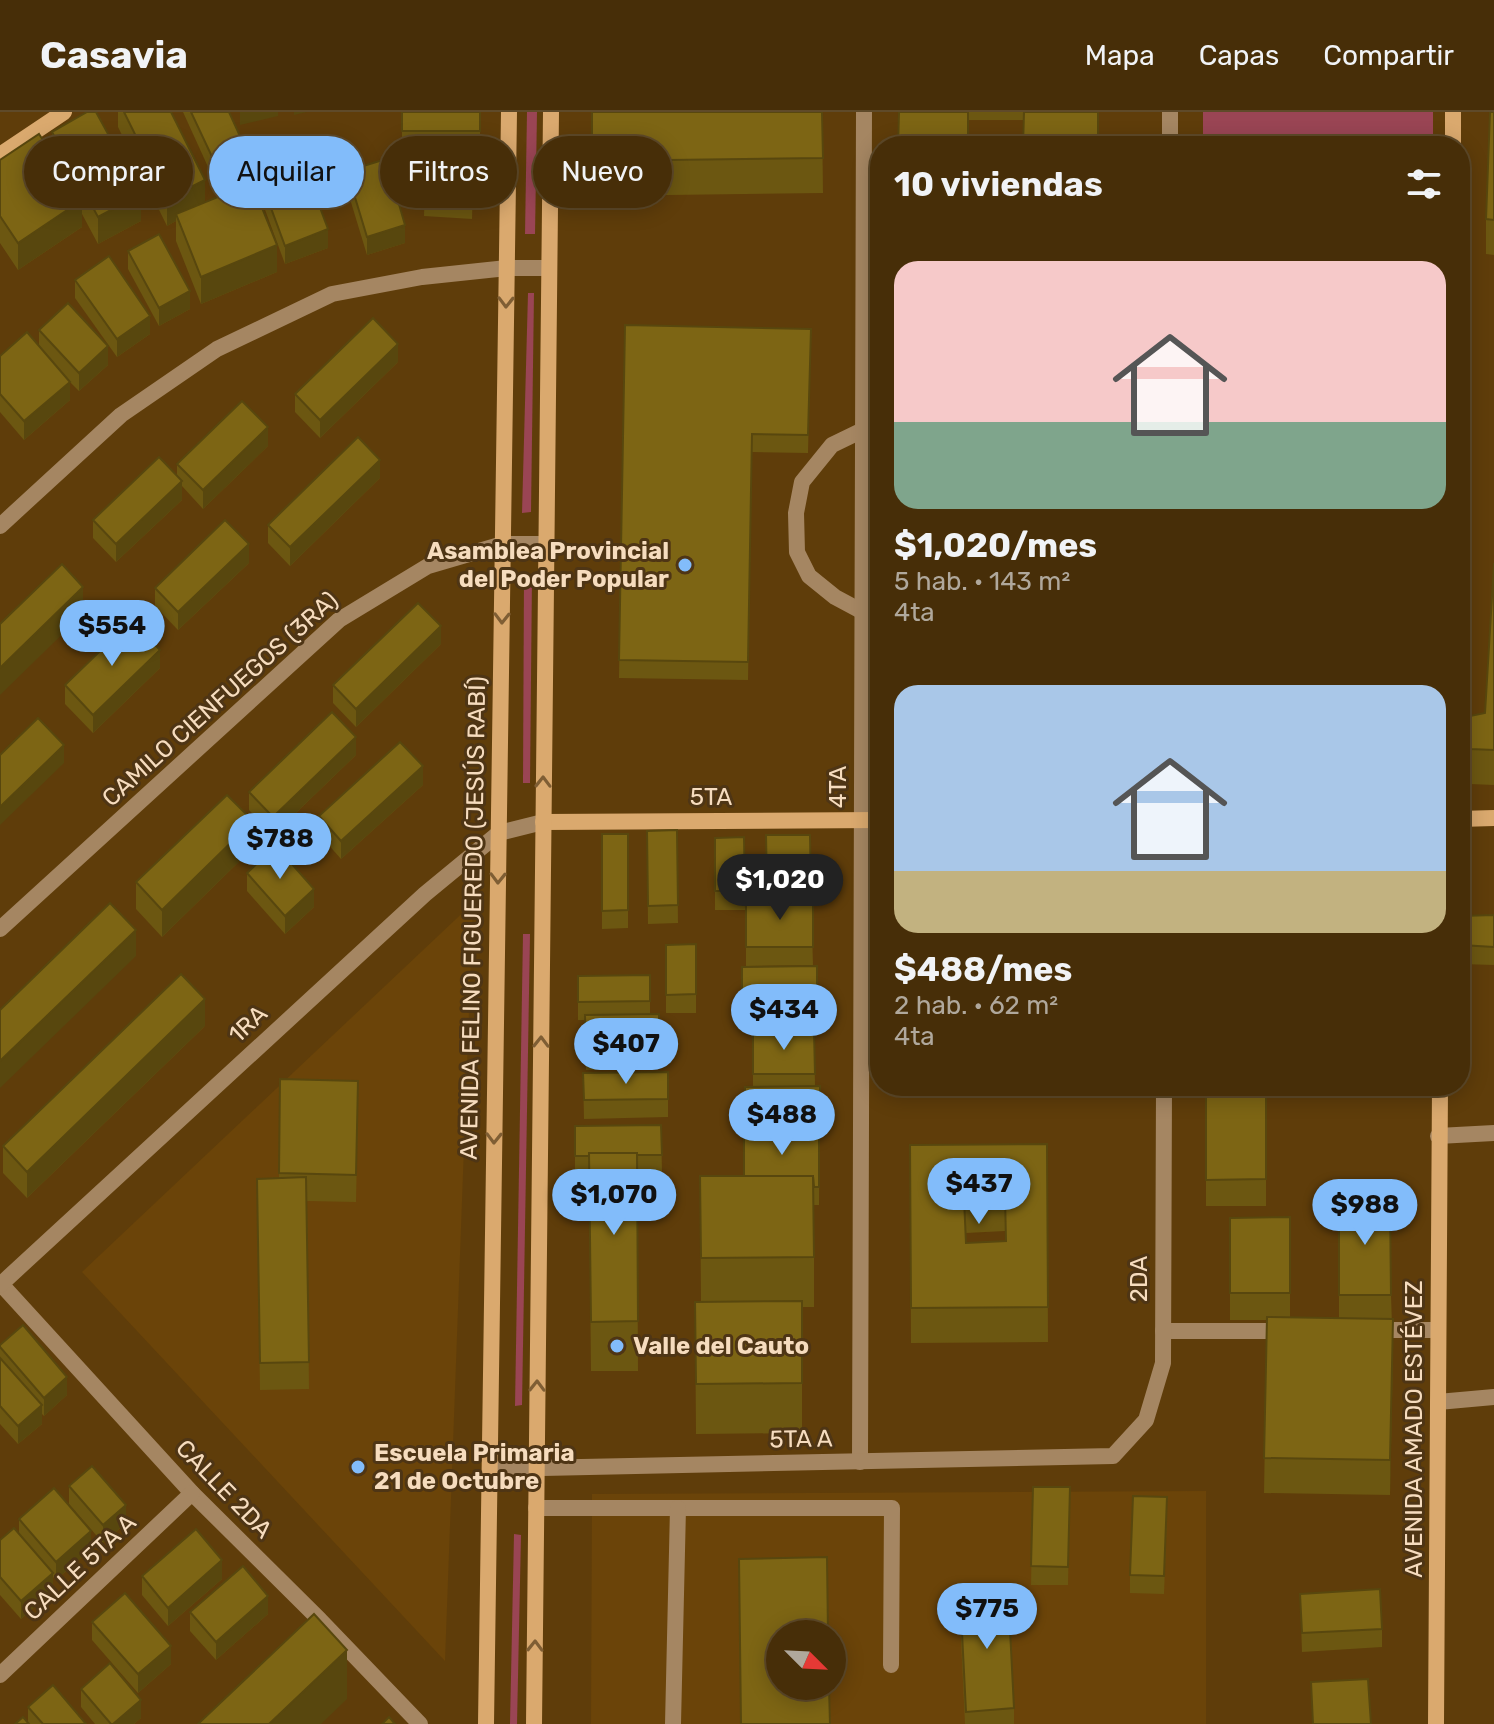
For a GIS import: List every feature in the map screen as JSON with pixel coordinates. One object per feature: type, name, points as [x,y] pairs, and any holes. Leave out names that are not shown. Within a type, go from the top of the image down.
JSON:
[{"type":"main road","points":[[0,155],[64,112]]},
{"type":"main road","name":"AVENIDA FELINO FIGUEREDO (JESÚS RABÍ)","points":[[486,1724],[509,112]]},
{"type":"main road","points":[[534,1724],[551,112]]},
{"type":"main road","points":[[1453,112],[1453,136]]},
{"type":"main road","points":[[1470,819],[1494,818]]},
{"type":"main road","name":"5TA","points":[[543,822],[870,820]]},
{"type":"main road","name":"AVENIDA AMADO ESTÉVEZ","points":[[1436,1724],[1440,1096]]},
{"type":"street","name":"4TA","points":[[860,1462],[864,112]]},
{"type":"street","points":[[1170,112],[1170,136]]},
{"type":"street","points":[[0,526],[121,415],[217,349],[332,294],[422,277],[507,268],[549,268]]},
{"type":"street","points":[[863,430],[832,445],[802,482],[796,513],[797,552],[809,576],[835,597],[863,612]]},
{"type":"street","name":"CAMILO CIENFUEGOS (3RA)","points":[[0,929],[339,620],[428,566],[503,544],[546,544]]},
{"type":"street","name":"1RA","points":[[0,1284],[425,894],[499,833],[543,822]]},
{"type":"street","name":"2DA","points":[[1113,1456],[1146,1420],[1163,1363],[1164,1096]]},
{"type":"street","points":[[1438,1136],[1494,1133]]},
{"type":"street","name":"CALLE 2DA","points":[[0,1284],[192,1493],[420,1724]]},
{"type":"street","points":[[1362,1330],[1438,1330]]},
{"type":"street","points":[[1163,1331],[1301,1331]]},
{"type":"street","points":[[1438,1402],[1494,1397]]},
{"type":"street","name":"5TA A","points":[[490,1469],[1113,1456]]},
{"type":"street","name":"CALLE 5TA A","points":[[0,1675],[192,1493]]},
{"type":"street","points":[[536,1508],[892,1508],[891,1665]]},
{"type":"street","points":[[673,1724],[678,1508]]},
{"type":"shaded area","points":[[527,112],[537,112],[537,136],[533,136],[535,234],[525,234]]},
{"type":"shaded area","points":[[1203,112],[1433,112],[1433,136],[1203,136]]},
{"type":"shaded area","points":[[528,293],[534,293],[531,512],[522,513]]},
{"type":"shaded area","points":[[524,575],[532,575],[530,783],[523,783]]},
{"type":"shaded area","name":"Escuela Primaria 21 de Octubre","points":[[473,903],[445,1661],[82,1272]]},
{"type":"shaded area","points":[[523,934],[530,934],[522,1405],[515,1406]]},
{"type":"shaded area","points":[[1206,1491],[1206,1724],[591,1724],[592,1494]]},
{"type":"shaded area","points":[[514,1534],[521,1535],[517,1724],[510,1724]]},
{"type":"building","points":[[87,112],[96,112],[109,136],[54,136],[52,132]]},
{"type":"building","points":[[124,112],[171,112],[183,136],[136,136]]},
{"type":"building","points":[[191,112],[229,112],[240,136],[209,136],[209,150]]},
{"type":"building","points":[[402,112],[480,112],[480,131],[402,131]]},
{"type":"building","points":[[592,112],[822,112],[823,158],[672,160],[672,136],[592,136]]},
{"type":"building","points":[[899,112],[968,112],[968,136],[898,136]]},
{"type":"building","points":[[1024,112],[1098,112],[1098,136],[1023,136]]},
{"type":"building","points":[[1490,112],[1494,112],[1494,220],[1486,219]]},
{"type":"building","points":[[24,144],[24,208],[70,208],[18,243],[0,216],[0,160]]},
{"type":"building","points":[[193,156],[205,180],[193,186]]},
{"type":"building","points":[[380,161],[380,208],[400,208],[405,225],[367,237],[358,208],[364,208],[364,166]]},
{"type":"building","points":[[209,201],[209,208],[262,208],[277,245],[201,277],[176,214]]},
{"type":"building","points":[[93,208],[115,208],[98,217]]},
{"type":"building","points":[[271,208],[320,208],[328,229],[285,246]]},
{"type":"building","points":[[159,234],[190,291],[159,308],[128,251]]},
{"type":"building","points":[[109,256],[150,316],[117,339],[75,280]]},
{"type":"building","points":[[68,303],[108,346],[79,373],[39,330]]},
{"type":"building","points":[[373,318],[398,344],[320,420],[295,394]]},
{"type":"building","name":"Asamblea Provincial del Poder Popular","points":[[625,325],[811,329],[808,435],[752,434],[748,662],[619,660]]},
{"type":"building","points":[[27,332],[70,382],[24,421],[0,394],[0,356]]},
{"type":"building","points":[[242,401],[268,427],[203,490],[177,464]]},
{"type":"building","points":[[358,437],[380,460],[290,547],[268,525]]},
{"type":"building","points":[[159,457],[182,481],[116,544],[93,520]]},
{"type":"building","points":[[225,520],[249,544],[178,612],[155,588]]},
{"type":"building","points":[[1494,563],[1494,750],[1470,749],[1470,716],[1485,713]]},
{"type":"building","points":[[62,564],[83,587],[0,668],[0,624]]},
{"type":"building","points":[[418,603],[441,626],[356,709],[333,685]]},
{"type":"building","points":[[132,620],[160,650],[93,715],[65,685]]},
{"type":"building","points":[[332,712],[356,737],[273,817],[249,792]]},
{"type":"building","points":[[38,718],[64,745],[0,807],[0,755]]},
{"type":"building","points":[[400,742],[423,766],[341,841],[319,816]]},
{"type":"building","points":[[227,795],[253,821],[162,910],[136,882]]},
{"type":"building","points":[[677,830],[678,905],[648,906],[647,831]]},
{"type":"building","points":[[602,834],[628,834],[628,910],[602,911]]},
{"type":"building","points":[[766,835],[810,835],[811,888],[767,889]]},
{"type":"building","points":[[744,837],[745,891],[715,891],[715,838]]},
{"type":"building","points":[[276,846],[314,889],[285,916],[247,873]]},
{"type":"building","points":[[746,898],[813,898],[813,947],[746,947]]},
{"type":"building","points":[[110,903],[136,930],[0,1061],[0,1010]]},
{"type":"building","points":[[1494,915],[1494,947],[1470,946],[1470,916]]},
{"type":"building","points":[[696,944],[696,994],[666,995],[666,945]]},
{"type":"building","points":[[817,966],[817,1006],[742,1007],[742,967]]},
{"type":"building","points":[[181,974],[205,999],[27,1172],[3,1146]]},
{"type":"building","points":[[650,975],[650,1001],[578,1002],[578,976]]},
{"type":"building","points":[[659,1014],[659,1050],[586,1052],[585,1015]]},
{"type":"building","points":[[814,1030],[815,1074],[753,1074],[753,1031]]},
{"type":"building","points":[[668,1072],[668,1099],[584,1100],[583,1073]]},
{"type":"building","points":[[280,1079],[358,1081],[356,1175],[279,1173]]},
{"type":"building","points":[[820,1086],[820,1123],[745,1124],[745,1087]]},
{"type":"building","points":[[1206,1096],[1266,1096],[1266,1179],[1206,1180]]},
{"type":"building","points":[[661,1125],[662,1155],[589,1153],[589,1156],[575,1156],[575,1126]]},
{"type":"building","points":[[819,1136],[819,1187],[814,1187],[813,1176],[744,1176],[744,1137]]},
{"type":"building","points":[[1047,1144],[1048,1307],[911,1308],[910,1145]],"holes":[[[1005,1196],[1006,1241],[966,1243],[964,1198]]]},
{"type":"building","points":[[589,1153],[637,1153],[638,1321],[591,1322]]},
{"type":"building","points":[[700,1176],[813,1176],[814,1257],[701,1258]]},
{"type":"building","points":[[306,1177],[309,1362],[260,1363],[257,1179]]},
{"type":"building","points":[[1390,1199],[1391,1295],[1339,1295],[1339,1200]]},
{"type":"building","points":[[1290,1217],[1290,1293],[1230,1293],[1230,1218]]},
{"type":"building","points":[[802,1301],[802,1383],[696,1384],[695,1302]]},
{"type":"building","points":[[1267,1317],[1393,1319],[1390,1460],[1264,1458]]},
{"type":"building","points":[[23,1325],[67,1377],[44,1398],[0,1347]]},
{"type":"building","points":[[0,1358],[42,1405],[18,1426],[0,1406]]},
{"type":"building","points":[[92,1466],[126,1505],[103,1525],[69,1486]]},
{"type":"building","points":[[1033,1487],[1070,1487],[1068,1567],[1031,1566]]},
{"type":"building","points":[[54,1488],[91,1531],[56,1562],[19,1519]]},
{"type":"building","points":[[1133,1496],[1167,1497],[1164,1576],[1130,1575]]},
{"type":"building","points":[[14,1528],[53,1573],[21,1601],[0,1577],[0,1540]]},
{"type":"building","points":[[196,1529],[222,1560],[168,1608],[142,1576]]},
{"type":"building","points":[[827,1557],[828,1620],[766,1620],[766,1700],[829,1700],[830,1724],[741,1724],[739,1559]]},
{"type":"building","points":[[243,1566],[268,1596],[216,1642],[190,1612]]},
{"type":"building","points":[[1380,1589],[1382,1629],[1302,1633],[1300,1594]]},
{"type":"building","points":[[1008,1590],[1014,1708],[966,1712],[960,1593]]},
{"type":"building","points":[[125,1593],[171,1646],[138,1674],[92,1622]]},
{"type":"building","points":[[314,1614],[347,1650],[269,1724],[198,1724]]},
{"type":"building","points":[[110,1663],[141,1700],[113,1724],[81,1689]]},
{"type":"building","points":[[1368,1679],[1371,1724],[1313,1724],[1311,1682]]},
{"type":"building","points":[[53,1685],[86,1724],[43,1724],[28,1707]]},
{"type":"building","points":[[23,1717],[29,1724],[15,1724]]},
{"type":"building","points":[[389,1717],[395,1724],[382,1724]]},
{"type":"place","name":"Asamblea Provincial del Poder Popular","points":[[685,565]]},
{"type":"place","name":"Valle del Cauto","points":[[617,1346]]},
{"type":"place","name":"Escuela Primaria 21 de Octubre","points":[[358,1467]]}]
